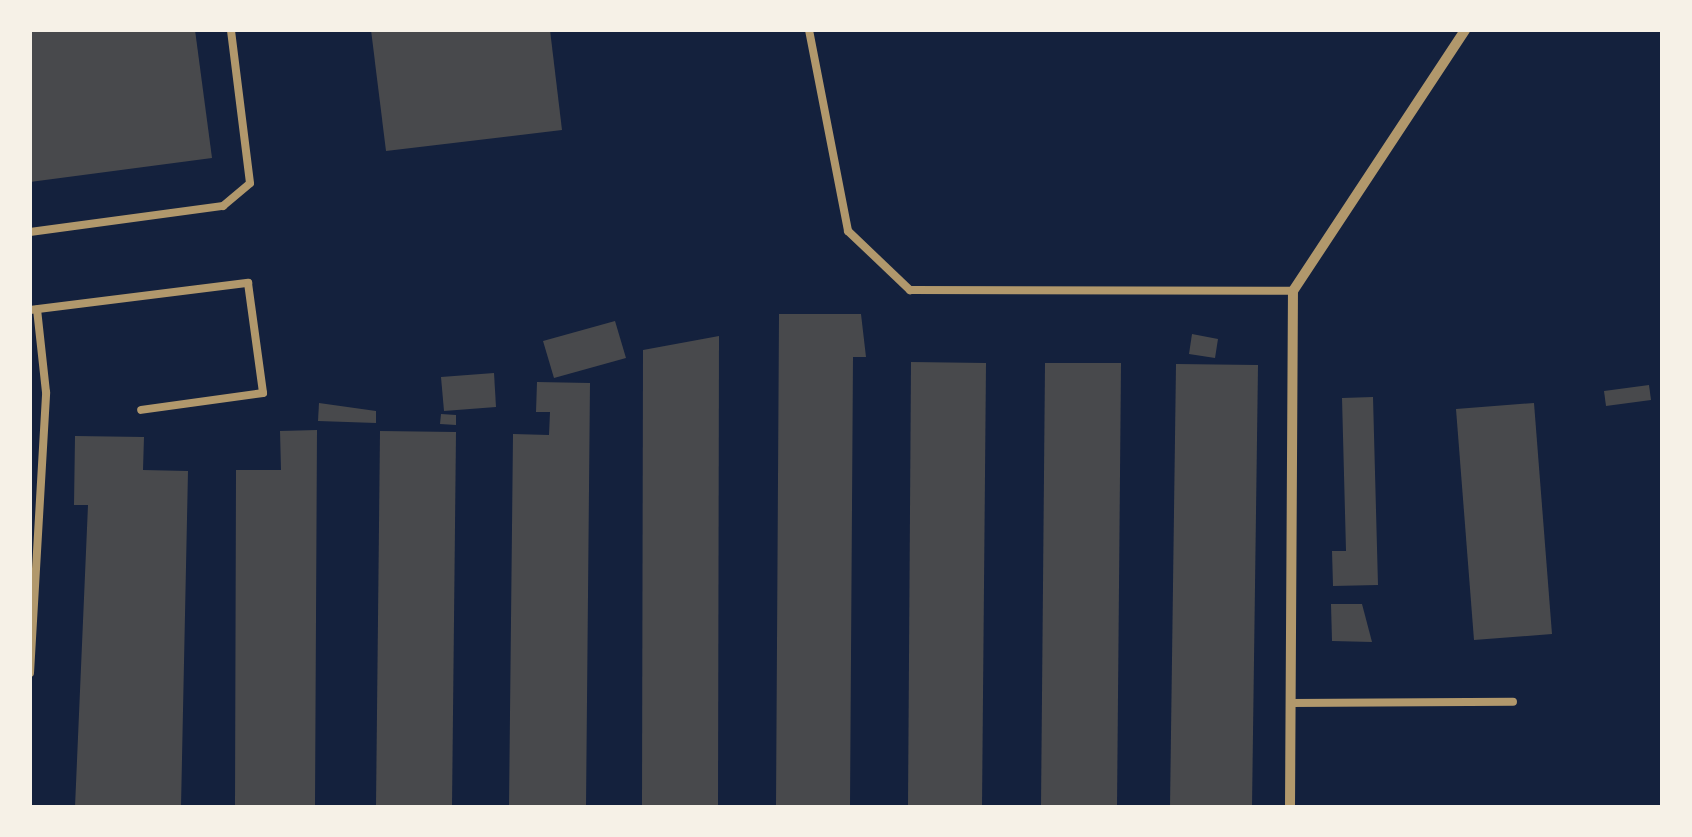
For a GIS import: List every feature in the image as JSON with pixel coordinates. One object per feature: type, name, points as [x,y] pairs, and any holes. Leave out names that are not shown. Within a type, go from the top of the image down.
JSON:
[{"type":"street","points":[[1290,807],[1293,291],[1465,30]]},
{"type":"lane","points":[[30,232],[223,206],[250,183],[231,30]]},
{"type":"lane","points":[[809,30],[848,231],[910,290],[1293,291]]},
{"type":"lane","points":[[30,673],[46,392],[34,310],[248,283],[263,393],[141,410]]},
{"type":"lane","points":[[1290,702],[1513,702]]},
{"type":"building","points":[[30,30],[195,30],[212,158],[30,182]]},
{"type":"building","points":[[371,30],[550,30],[562,130],[386,151]]},
{"type":"building","points":[[779,314],[861,314],[866,357],[853,357],[850,807],[776,807]]},
{"type":"building","points":[[615,321],[626,358],[554,378],[543,341]]},
{"type":"building","points":[[1192,334],[1218,339],[1215,358],[1189,354]]},
{"type":"building","points":[[719,336],[718,807],[642,807],[643,350]]},
{"type":"building","points":[[911,362],[986,363],[982,807],[908,807]]},
{"type":"building","points":[[1045,363],[1121,363],[1117,807],[1041,807]]},
{"type":"building","points":[[1176,364],[1258,365],[1252,807],[1170,807]]},
{"type":"building","points":[[494,373],[496,407],[444,411],[441,377]]},
{"type":"building","points":[[537,382],[590,383],[586,807],[509,807],[513,434],[549,435],[550,412],[536,412]]},
{"type":"building","points":[[1649,385],[1651,400],[1606,406],[1604,391]]},
{"type":"building","points":[[1373,397],[1378,585],[1333,586],[1332,551],[1346,551],[1342,398]]},
{"type":"building","points":[[319,403],[376,411],[376,423],[318,421]]},
{"type":"building","points":[[1534,403],[1552,634],[1474,640],[1456,409]]},
{"type":"building","points":[[441,414],[456,415],[456,425],[440,424]]},
{"type":"building","points":[[317,430],[315,807],[235,807],[236,470],[281,470],[280,431]]},
{"type":"building","points":[[380,431],[456,432],[452,807],[376,807]]},
{"type":"building","points":[[75,436],[144,437],[143,470],[188,471],[181,807],[75,807],[88,505],[74,505]]},
{"type":"building","points":[[1331,604],[1362,604],[1372,642],[1332,641]]}]
